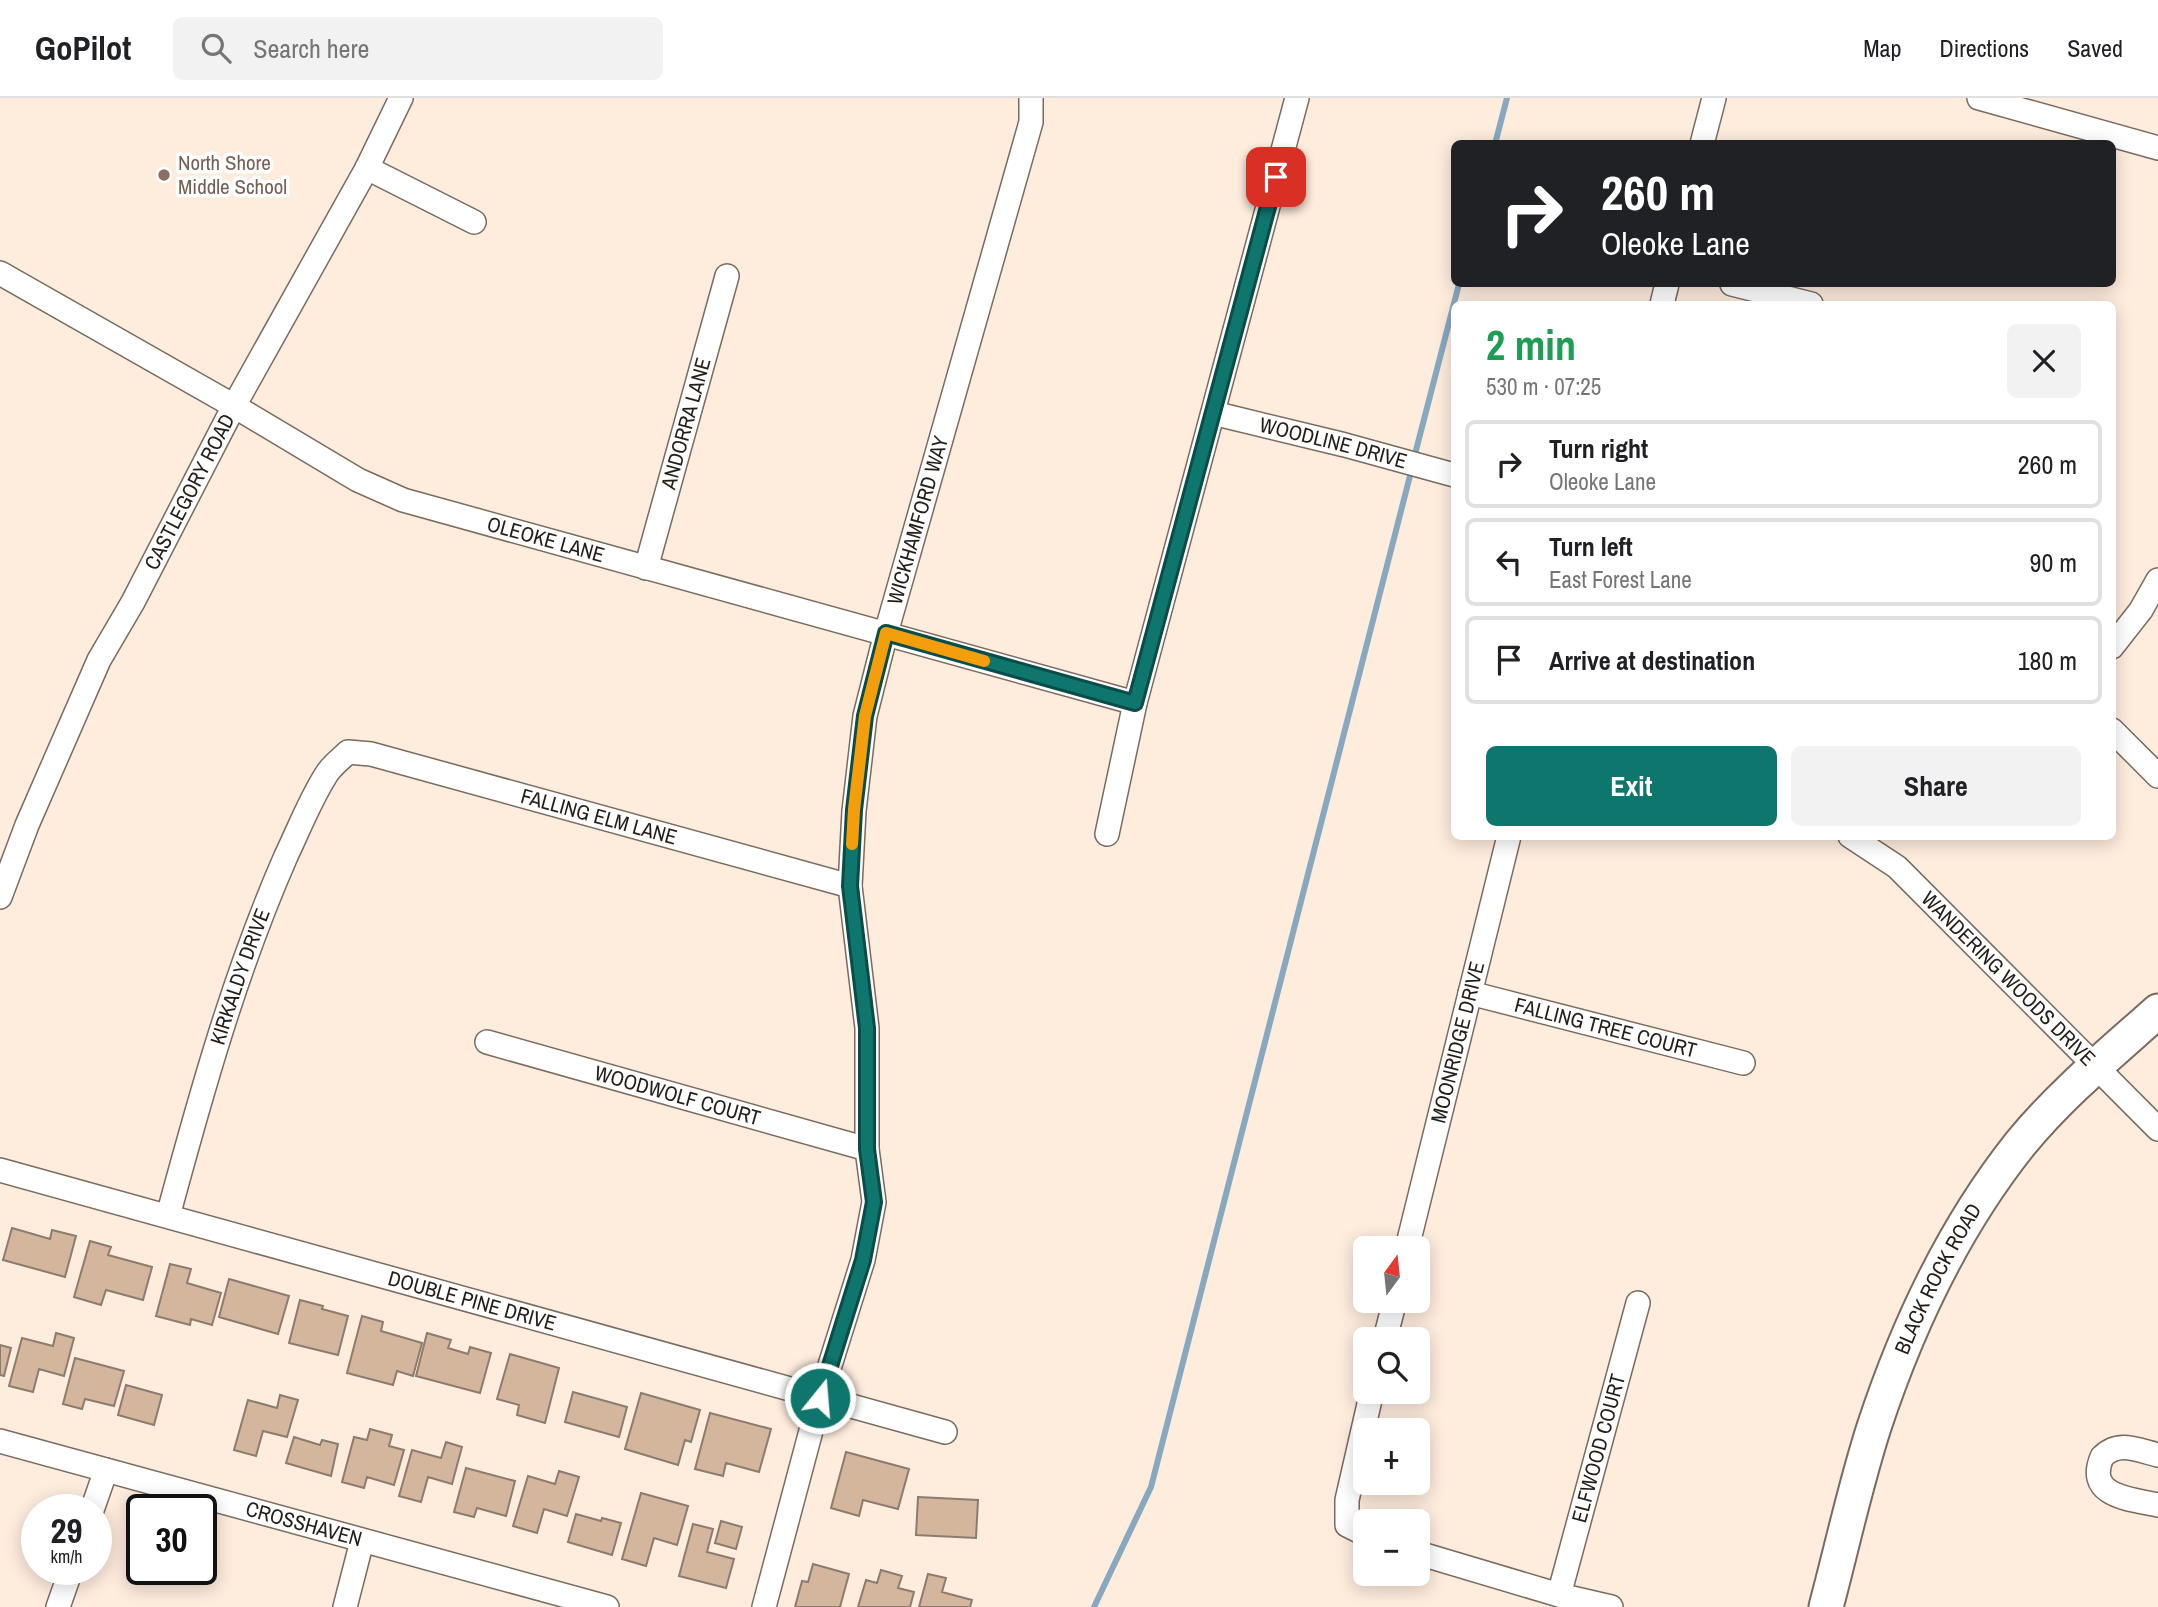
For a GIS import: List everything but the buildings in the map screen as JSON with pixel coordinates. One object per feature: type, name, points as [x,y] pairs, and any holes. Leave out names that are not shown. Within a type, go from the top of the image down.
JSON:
[{"type":"street","name":"CASTLEGORY ROAD","points":[[0,897],[23,836],[99,660],[133,602],[234,406],[367,168],[401,98]]},
{"type":"street","name":"WICKHAMFORD WAY","points":[[764,1607],[820,1398],[863,1260],[874,1202],[867,1149],[867,1028],[850,886],[854,810],[865,716],[886,633],[1031,122],[1031,98]]},
{"type":"street","points":[[1107,834],[1135,703],[1297,98]]},
{"type":"street","points":[[1703,140],[1714,98]]},
{"type":"street","points":[[1979,98],[2158,148]]},
{"type":"street","points":[[367,168],[474,222]]},
{"type":"street","name":"OLEOKE LANE","points":[[0,273],[358,480],[403,500],[1135,703]]},
{"type":"street","name":"ANDORRA LANE","points":[[646,568],[727,276]]},
{"type":"street","points":[[1744,287],[1799,301]]},
{"type":"street","name":"WOODLINE DRIVE","points":[[1213,413],[1451,474]]},
{"type":"street","points":[[2116,642],[2141,610],[2158,580]]},
{"type":"street","points":[[2116,734],[2158,776]]},
{"type":"street","name":"FALLING ELM LANE","points":[[348,752],[371,754],[850,886]]},
{"type":"street","name":"KIRKALDY DRIVE","points":[[168,1216],[201,1097],[251,942],[310,803],[327,772],[348,752]]},
{"type":"street","name":"MOONRIDGE DRIVE","points":[[1411,1236],[1508,840]]},
{"type":"street","name":"WANDERING WOODS DRIVE","points":[[1856,840],[1897,867],[2158,1129]]},
{"type":"street","name":"FALLING TREE COURT","points":[[1470,993],[1743,1063]]},
{"type":"street","name":"BLACK ROCK ROAD","points":[[1826,1607],[1874,1429],[1898,1360],[1929,1291],[1964,1227],[2008,1160],[2041,1121],[2097,1065],[2158,1011]]},
{"type":"street","name":"WOODWOLF COURT","points":[[487,1042],[867,1149]]},
{"type":"street","name":"DOUBLE PINE DRIVE","points":[[0,1170],[945,1432]]},
{"type":"street","name":"ELFWOOD COURT","points":[[1559,1595],[1638,1303]]},
{"type":"street","points":[[1354,1509],[1351,1481],[1370,1404]]},
{"type":"street","name":"CROSSHAVEN","points":[[0,1441],[607,1607]]},
{"type":"street","points":[[2158,1455],[2125,1446],[2116,1447],[2102,1457],[2098,1475],[2101,1483],[2115,1495],[2158,1505]]},
{"type":"street","points":[[98,1494],[106,1470]]},
{"type":"street","points":[[345,1607],[362,1541]]},
{"type":"street","points":[[1430,1557],[1559,1595],[1611,1607]]},
{"type":"street","points":[[58,1607],[66,1585]]},
{"type":"waterway","points":[[1496,140],[1507,98]]},
{"type":"waterway","points":[[1455,301],[1458,287]]},
{"type":"waterway","points":[[1414,458],[1451,315]]},
{"type":"waterway","points":[[1094,1607],[1151,1487],[1412,468]]},
{"type":"slow traffic","points":[[852,844],[865,716],[886,633],[984,661]]},
{"type":"place","name":"North Shore Middle School","points":[[164,175]]},
{"type":"route","points":[[820,1398],[863,1260],[874,1202],[867,1149],[867,1028],[850,886],[854,810],[865,716],[886,633],[1135,703],[1276,177]]}]
